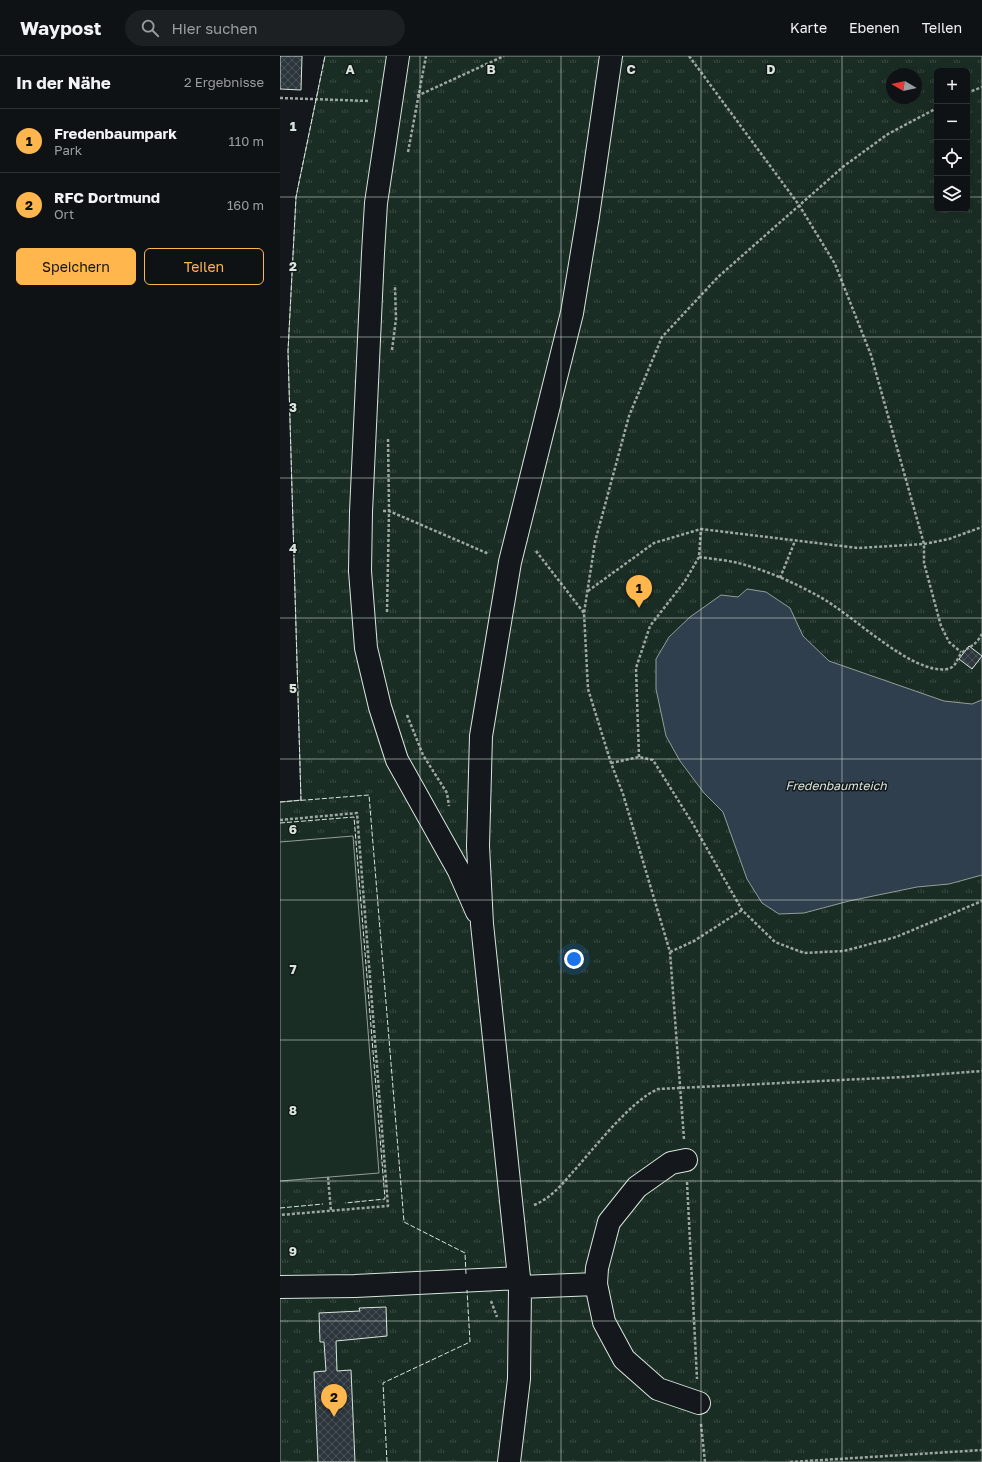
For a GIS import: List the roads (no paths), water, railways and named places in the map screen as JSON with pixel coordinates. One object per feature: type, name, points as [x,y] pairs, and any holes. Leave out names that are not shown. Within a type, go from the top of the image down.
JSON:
[{"type":"lane","points":[[398,56],[376,203],[360,512],[360,571],[366,648],[380,707],[397,760],[459,871],[482,924]]},
{"type":"lane","points":[[508,1462],[519,1379],[520,1283],[511,1210],[482,924],[478,846],[481,736],[510,562],[572,313],[588,216],[611,56]]},
{"type":"lane","points":[[686,1160],[671,1163],[637,1187],[609,1222],[597,1268],[596,1284],[604,1322],[624,1359],[658,1389],[699,1404]]},
{"type":"lane","points":[[280,1287],[355,1286],[490,1280],[520,1283],[596,1284]]},
{"type":"water","name":"Fredenbaumteich","points":[[747,589],[766,592],[790,608],[803,636],[829,661],[944,701],[972,704],[982,700],[982,875],[949,884],[917,887],[849,901],[804,913],[779,914],[762,903],[747,879],[723,812],[704,793],[680,761],[666,736],[656,689],[656,659],[669,637],[690,617],[721,595],[738,597]]},
{"type":"place","name":"Fredenbaumpark","points":[[639,608]]},
{"type":"place","name":"RFC Dortmund","points":[[334,1417]]}]
